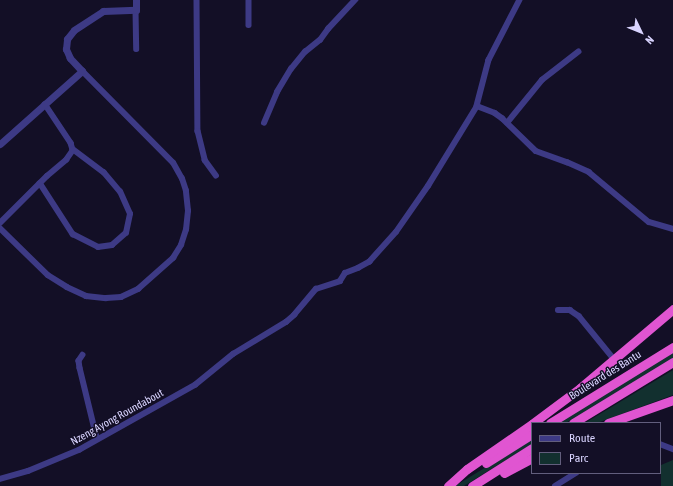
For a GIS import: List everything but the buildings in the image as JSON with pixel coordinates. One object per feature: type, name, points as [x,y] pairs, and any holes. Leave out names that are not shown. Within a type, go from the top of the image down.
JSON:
[{"type":"highway","points":[[534,422],[614,359],[673,308]]},
{"type":"highway","name":"Boulevard des Bantu","points":[[552,422],[673,347]]},
{"type":"highway","points":[[575,422],[673,362]]},
{"type":"highway","points":[[611,422],[673,400]]},
{"type":"highway","points":[[448,486],[467,469],[531,424]]},
{"type":"highway","points":[[448,486],[531,435]]},
{"type":"highway","points":[[472,486],[531,449]]},
{"type":"highway","points":[[480,486],[531,459]]},
{"type":"street","points":[[136,0],[137,49]]},
{"type":"street","points":[[196,0],[198,131],[206,160],[216,175]]},
{"type":"street","points":[[249,0],[249,25]]},
{"type":"street","points":[[264,124],[284,79],[294,64],[304,52],[320,40],[328,29],[355,0]]},
{"type":"street","name":"Nzeng Ayong Roundabout","points":[[0,479],[28,471],[79,450],[97,438],[194,386],[233,354],[286,322],[294,315],[316,289],[340,281],[345,273],[364,265],[375,256],[396,232],[428,186],[477,106],[489,60],[520,0]]},
{"type":"street","points":[[0,228],[48,275],[67,288],[86,296],[106,298],[121,297],[138,289],[173,258],[181,245],[186,230],[188,211],[186,191],[182,178],[173,163],[82,71],[70,58],[66,49],[68,39],[74,30],[103,11],[136,10]]},
{"type":"street","points":[[507,123],[542,80],[578,52]]},
{"type":"street","points":[[0,144],[82,71]]},
{"type":"street","points":[[40,183],[73,234],[98,247],[112,245],[126,233],[130,214],[120,192],[104,173],[73,150],[71,143],[45,104]]},
{"type":"street","points":[[477,106],[496,113],[536,151],[589,172],[641,217],[655,224],[673,229]]},
{"type":"street","points":[[0,223],[40,183],[66,160],[73,150]]},
{"type":"street","points":[[558,310],[570,310],[579,316],[614,359]]},
{"type":"street","points":[[83,355],[79,361],[80,368],[97,438]]},
{"type":"street","points":[[661,444],[673,449]]},
{"type":"street","points":[[555,486],[574,474]]},
{"type":"green space","points":[[673,352],[673,358],[568,422],[559,422]]},
{"type":"green space","points":[[673,370],[673,395],[600,422],[587,422]]},
{"type":"green space","points":[[531,440],[531,445],[464,486],[455,486]]},
{"type":"green space","points":[[673,460],[673,486],[661,486],[661,465]]}]
